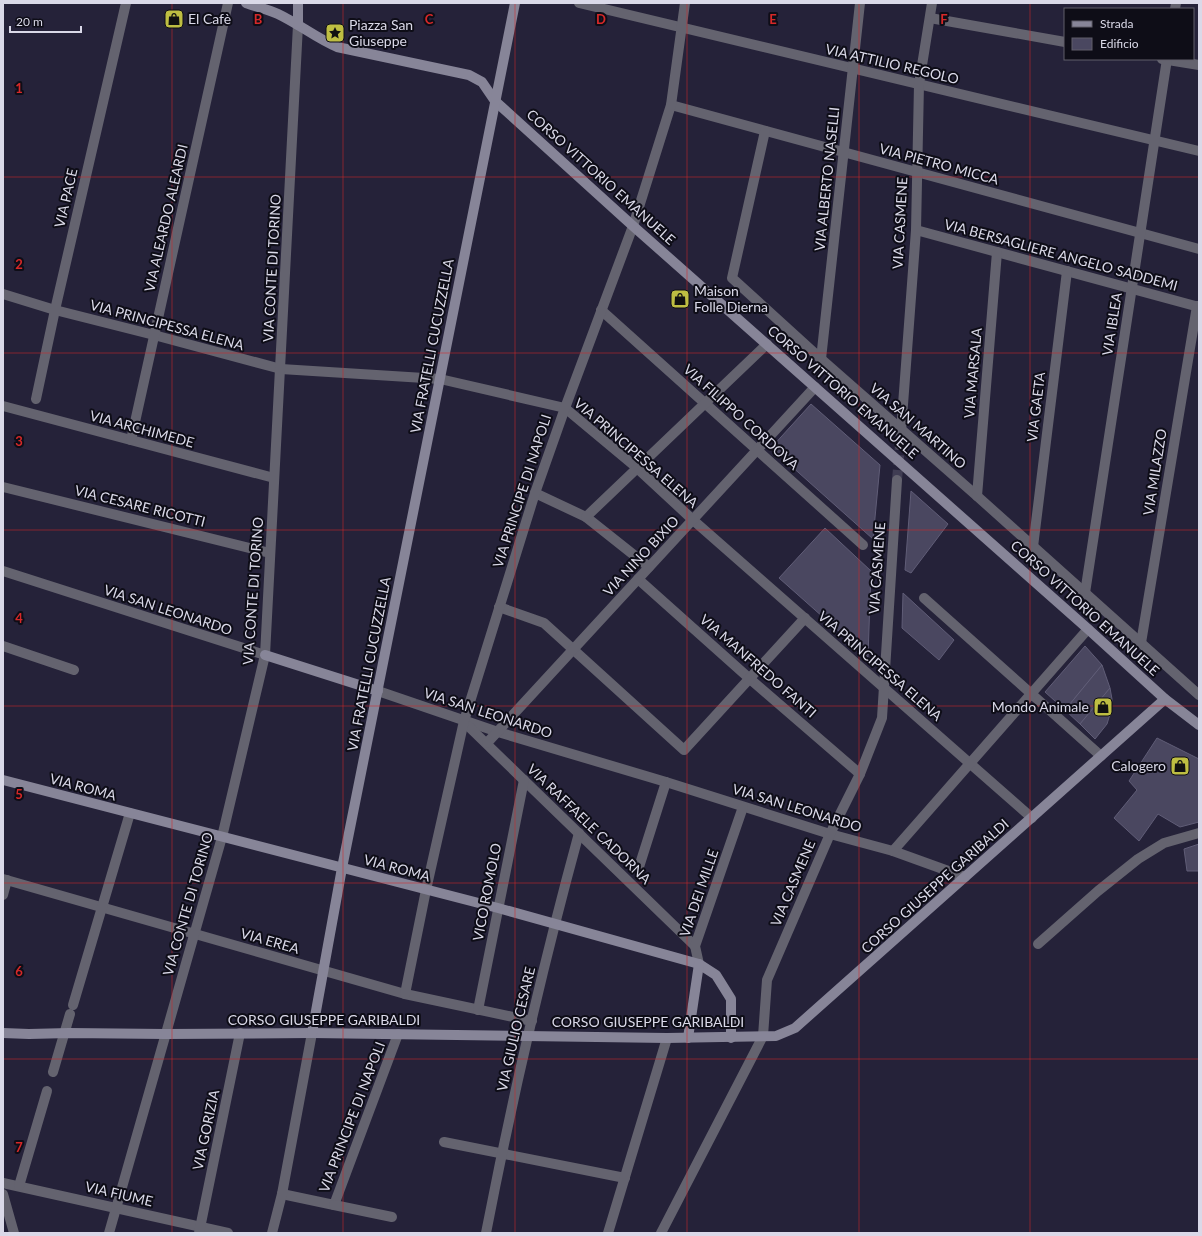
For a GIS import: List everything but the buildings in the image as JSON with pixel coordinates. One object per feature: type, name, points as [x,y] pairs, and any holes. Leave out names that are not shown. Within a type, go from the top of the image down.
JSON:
[{"type":"street","name":"VIA PACE","points":[[36,399],[126,3]]},
{"type":"street","name":"VIA ALEARDO ALEARDI","points":[[131,440],[228,3]]},
{"type":"street","name":"CORSO VITTORIO EMANUELE","points":[[246,3],[277,14],[337,48],[469,75],[482,82],[495,101],[633,226],[1165,698],[1199,725]]},
{"type":"street","name":"VIA CONTE DI TORINO","points":[[109,1233],[222,837],[265,655],[281,370],[298,3]]},
{"type":"street","name":"VIA FRATELLI CUCUZZELLA","points":[[272,1233],[282,1194],[342,868],[514,3]]},
{"type":"street","name":"VIA ATTILIO REGOLO","points":[[579,3],[615,7],[682,28],[1199,151]]},
{"type":"street","name":"VIA PRINCIPE DI NAPOLI","points":[[405,994],[426,890],[464,721],[535,493],[564,408],[633,226],[671,105],[685,3]]},
{"type":"street","name":"VIA ALBERTO NASELLI","points":[[821,359],[860,3]]},
{"type":"street","name":"VIA CASMENE","points":[[900,445],[916,230],[919,84],[932,3]]},
{"type":"street","points":[[930,18],[1064,42]]},
{"type":"street","name":"VIA IBLEA","points":[[1085,593],[1132,288],[1165,60]]},
{"type":"street","points":[[1170,60],[1199,66]]},
{"type":"street","name":"VIA PIETRO MICCA","points":[[671,105],[1199,249]]},
{"type":"street","name":"VIA SAN MARTINO","points":[[765,131],[732,278],[900,430],[977,496],[1199,696]]},
{"type":"street","name":"VIA BERSAGLIERE ANGELO SADDEMI","points":[[916,230],[1198,306]]},
{"type":"street","name":"VIA MARSALA","points":[[977,496],[997,252]]},
{"type":"street","name":"VIA GAETA","points":[[1033,547],[1067,271]]},
{"type":"street","name":"VIA PRINCIPESSA ELENA","points":[[3,294],[55,310],[154,335],[281,370],[440,379],[564,408],[637,468],[692,520],[1032,818]]},
{"type":"street","name":"VIA MILAZZO","points":[[1141,644],[1198,306]]},
{"type":"street","name":"VIA FILIPPO CORDOVA","points":[[601,310],[863,545]]},
{"type":"street","points":[[586,517],[767,344]]},
{"type":"street","name":"VIA NINO BIXIO","points":[[487,743],[815,387]]},
{"type":"street","name":"VIA ARCHIMEDE","points":[[3,406],[274,478]]},
{"type":"street","name":"VIA CASMENE","points":[[661,1233],[763,1036],[767,980],[830,834],[860,774],[882,718],[897,480]]},
{"type":"street","name":"VIA CESARE RICOTTI","points":[[3,487],[270,553]]},
{"type":"street","points":[[535,493],[586,517],[649,567]]},
{"type":"street","name":"VIA SAN LEONARDO","points":[[3,572],[265,655],[498,732],[666,782],[830,834],[893,851],[965,877]]},
{"type":"street","name":"VIA MANFREDO FANTI","points":[[638,579],[750,679],[860,774]]},
{"type":"street","points":[[924,598],[1101,756]]},
{"type":"street","points":[[499,607],[544,623],[684,750],[805,618]]},
{"type":"street","points":[[893,851],[1088,629]]},
{"type":"street","points":[[3,646],[74,670]]},
{"type":"street","name":"CORSO GIUSEPPE GARIBALDI","points":[[3,1033],[312,1033],[667,1038],[776,1036],[795,1028],[1165,698]]},
{"type":"street","name":"VIA RAFFAELE CADORNA","points":[[464,721],[694,946]]},
{"type":"street","name":"VIA ROMA","points":[[3,780],[498,908],[554,925],[699,964],[716,975],[731,999],[731,1038]]},
{"type":"street","name":"VICO ROMOLO","points":[[478,1010],[524,780]]},
{"type":"street","points":[[639,867],[666,782]]},
{"type":"street","name":"VIA DEI MILLE","points":[[688,1038],[699,964],[694,946],[743,807]]},
{"type":"street","points":[[53,1072],[130,813]]},
{"type":"street","name":"VIA GIULIO CESARE","points":[[486,1233],[502,1153],[554,925],[579,833]]},
{"type":"street","points":[[1038,944],[1098,891],[1138,859],[1164,843],[1199,833]]},
{"type":"street","points":[[3,895],[5,880]]},
{"type":"street","name":"VIA EREA","points":[[5,880],[405,994],[532,1021]]},
{"type":"street","name":"VIA GORIZIA","points":[[200,1230],[240,1034]]},
{"type":"street","name":"VIA PRINCIPE DI NAPOLI","points":[[282,1194],[334,1205],[398,1034]]},
{"type":"street","points":[[608,1233],[667,1038]]},
{"type":"street","points":[[19,1186],[47,1091]]},
{"type":"street","points":[[444,1142],[625,1178]]},
{"type":"street","name":"VIA FIUME","points":[[3,1183],[115,1208],[200,1230],[228,1233]]},
{"type":"street","points":[[3,1194],[14,1233]]},
{"type":"street","points":[[334,1205],[392,1218]]},
{"type":"tunnel","points":[[897,480],[900,445]]},
{"type":"place","name":"El Cafè","points":[[174,19]]},
{"type":"place","name":"Piazza San Giuseppe","points":[[335,33]]},
{"type":"place","name":"Maison Folle Dierna","points":[[680,299]]},
{"type":"place","name":"Mondo Animale","points":[[1103,707]]},
{"type":"place","name":"Calogero","points":[[1180,766]]}]
